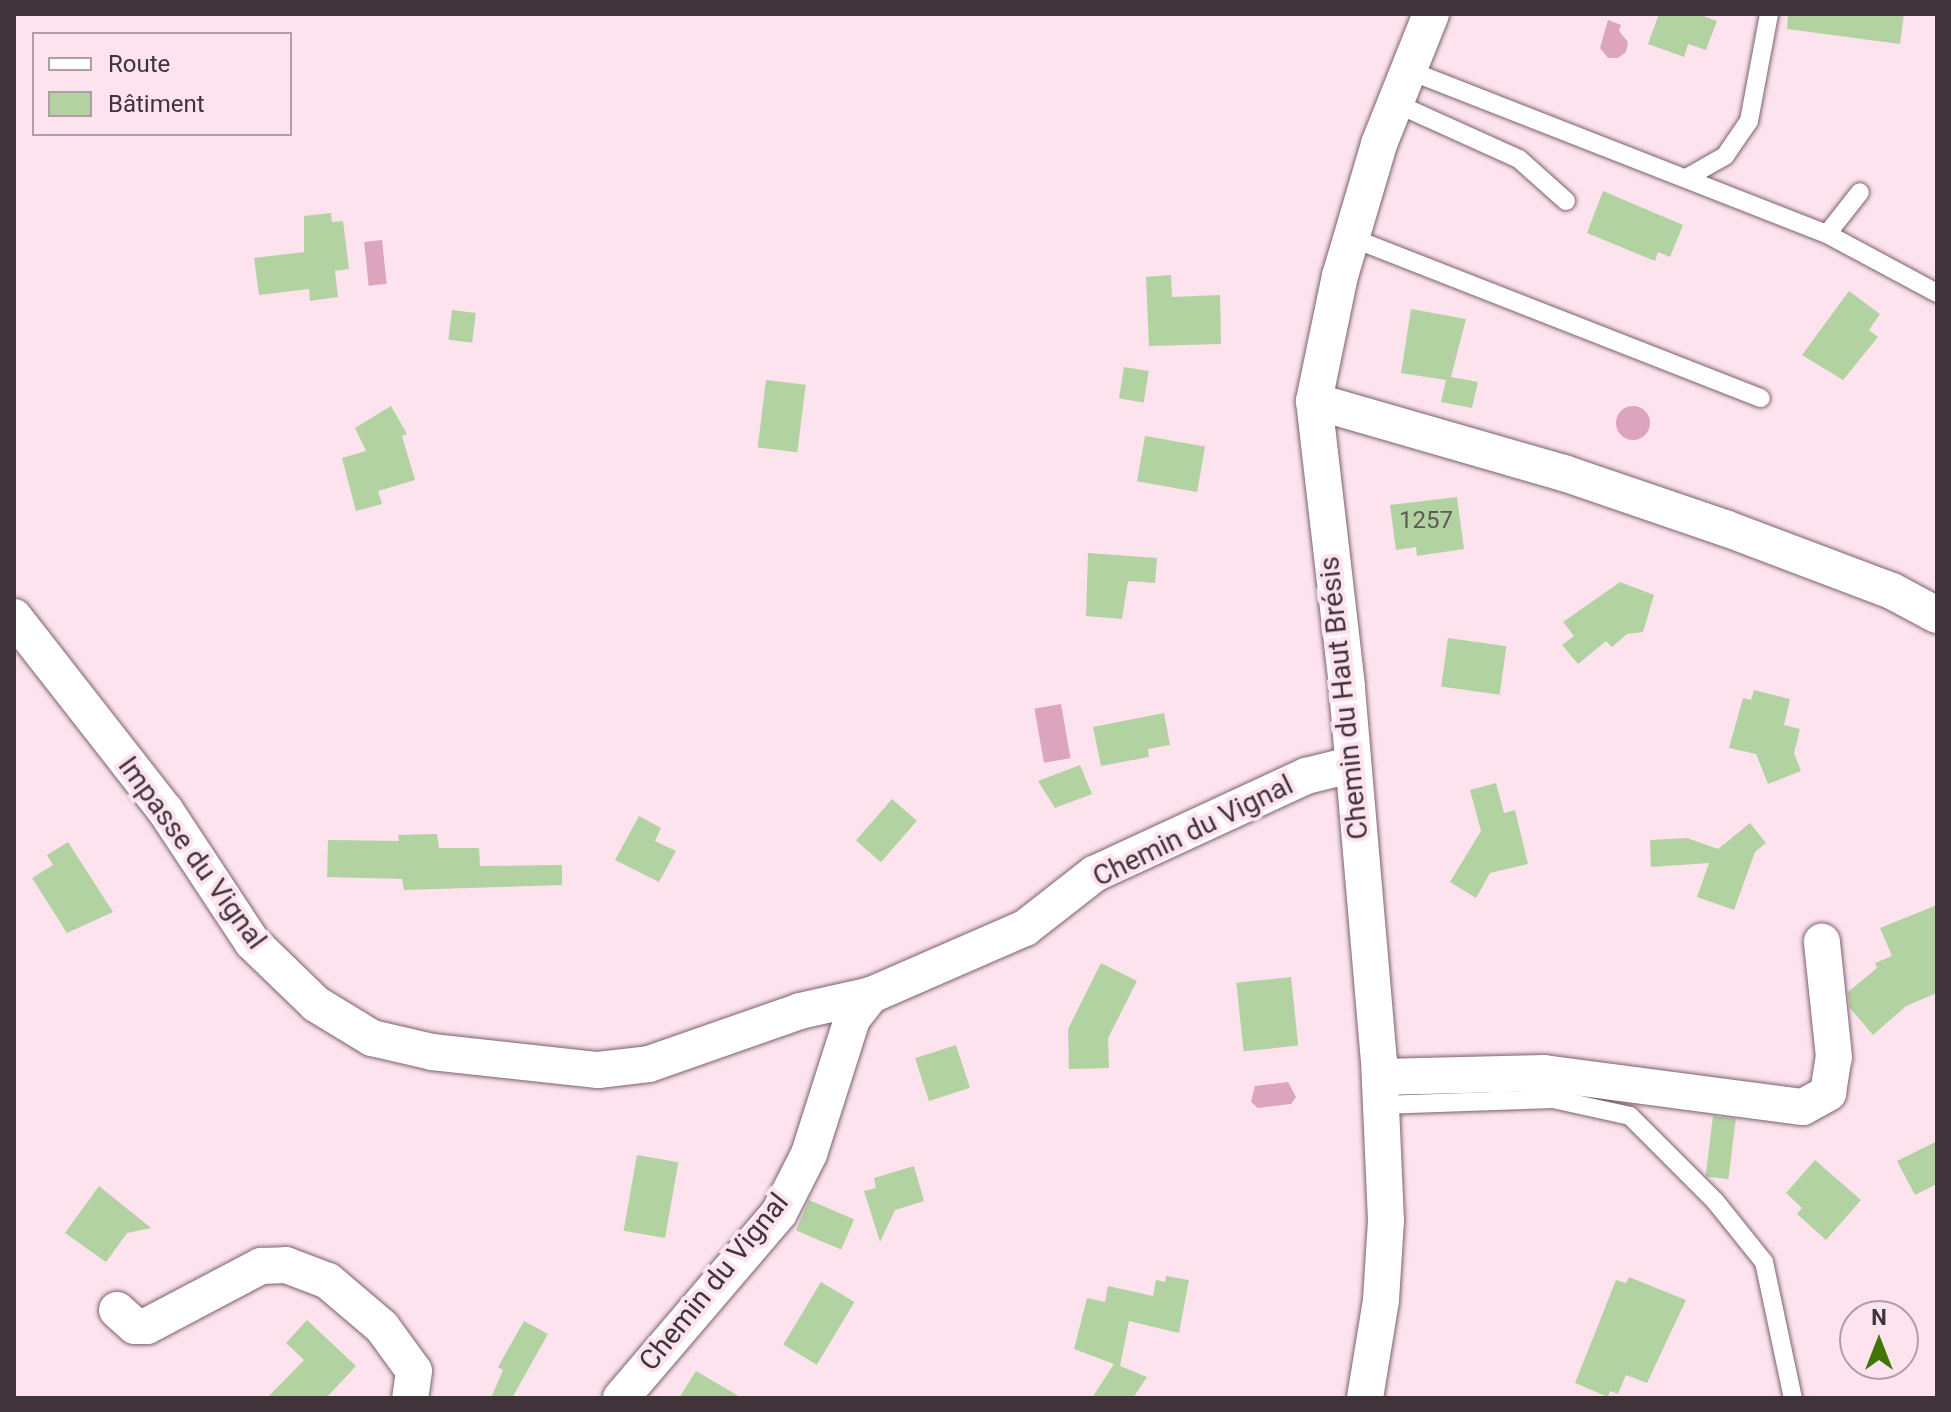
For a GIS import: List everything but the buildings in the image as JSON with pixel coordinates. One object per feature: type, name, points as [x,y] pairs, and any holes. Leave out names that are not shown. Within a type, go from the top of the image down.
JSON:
[{"type":"street","name":"Chemin du Haut Brésis","points":[[1365,1398],[1383,1261],[1380,1091],[1314,401],[1352,238],[1395,103],[1431,14]]},
{"type":"street","points":[[1314,401],[1564,473],[1725,528],[1892,591],[1937,615]]},
{"type":"street","name":"Impasse du Vignal","points":[[14,617],[165,810],[252,942],[316,1004],[372,1038],[432,1052],[598,1070],[649,1064],[800,1011],[871,995]]},
{"type":"street","name":"Chemin du Vignal","points":[[621,1398],[779,1213],[809,1154],[852,1019],[871,995],[1025,928],[1094,874],[1306,776],[1351,765]]},
{"type":"street","points":[[1380,1091],[1544,1073],[1803,1107],[1828,1093],[1834,1057],[1822,942]]},
{"type":"street","points":[[117,1310],[135,1326],[147,1326],[261,1266],[286,1265],[328,1281],[382,1327],[414,1371],[410,1398]]},
{"type":"lane","points":[[1688,177],[1725,156],[1749,121],[1769,14]]},
{"type":"lane","points":[[1408,70],[1688,177],[1827,234],[1937,293]]},
{"type":"lane","points":[[1395,103],[1519,159],[1566,201]]},
{"type":"lane","points":[[1827,234],[1860,192]]},
{"type":"lane","points":[[1352,238],[1761,398]]},
{"type":"lane","points":[[1380,1091],[1553,1099],[1630,1116],[1715,1201],[1764,1262],[1793,1398]]},
{"type":"shaded area","points":[[1608,20],[1621,25],[1619,31],[1628,42],[1626,52],[1618,58],[1608,58],[1600,48]]},
{"type":"shaded area","points":[[382,240],[387,284],[369,286],[364,242]]},
{"type":"shaded area","points":[[1633,406],[1645,411],[1650,423],[1645,435],[1633,440],[1621,435],[1616,423],[1621,411]]},
{"type":"shaded area","points":[[1061,704],[1071,758],[1044,763],[1034,709]]},
{"type":"shaded area","points":[[1288,1082],[1296,1097],[1291,1104],[1258,1108],[1251,1102],[1255,1086]]}]
